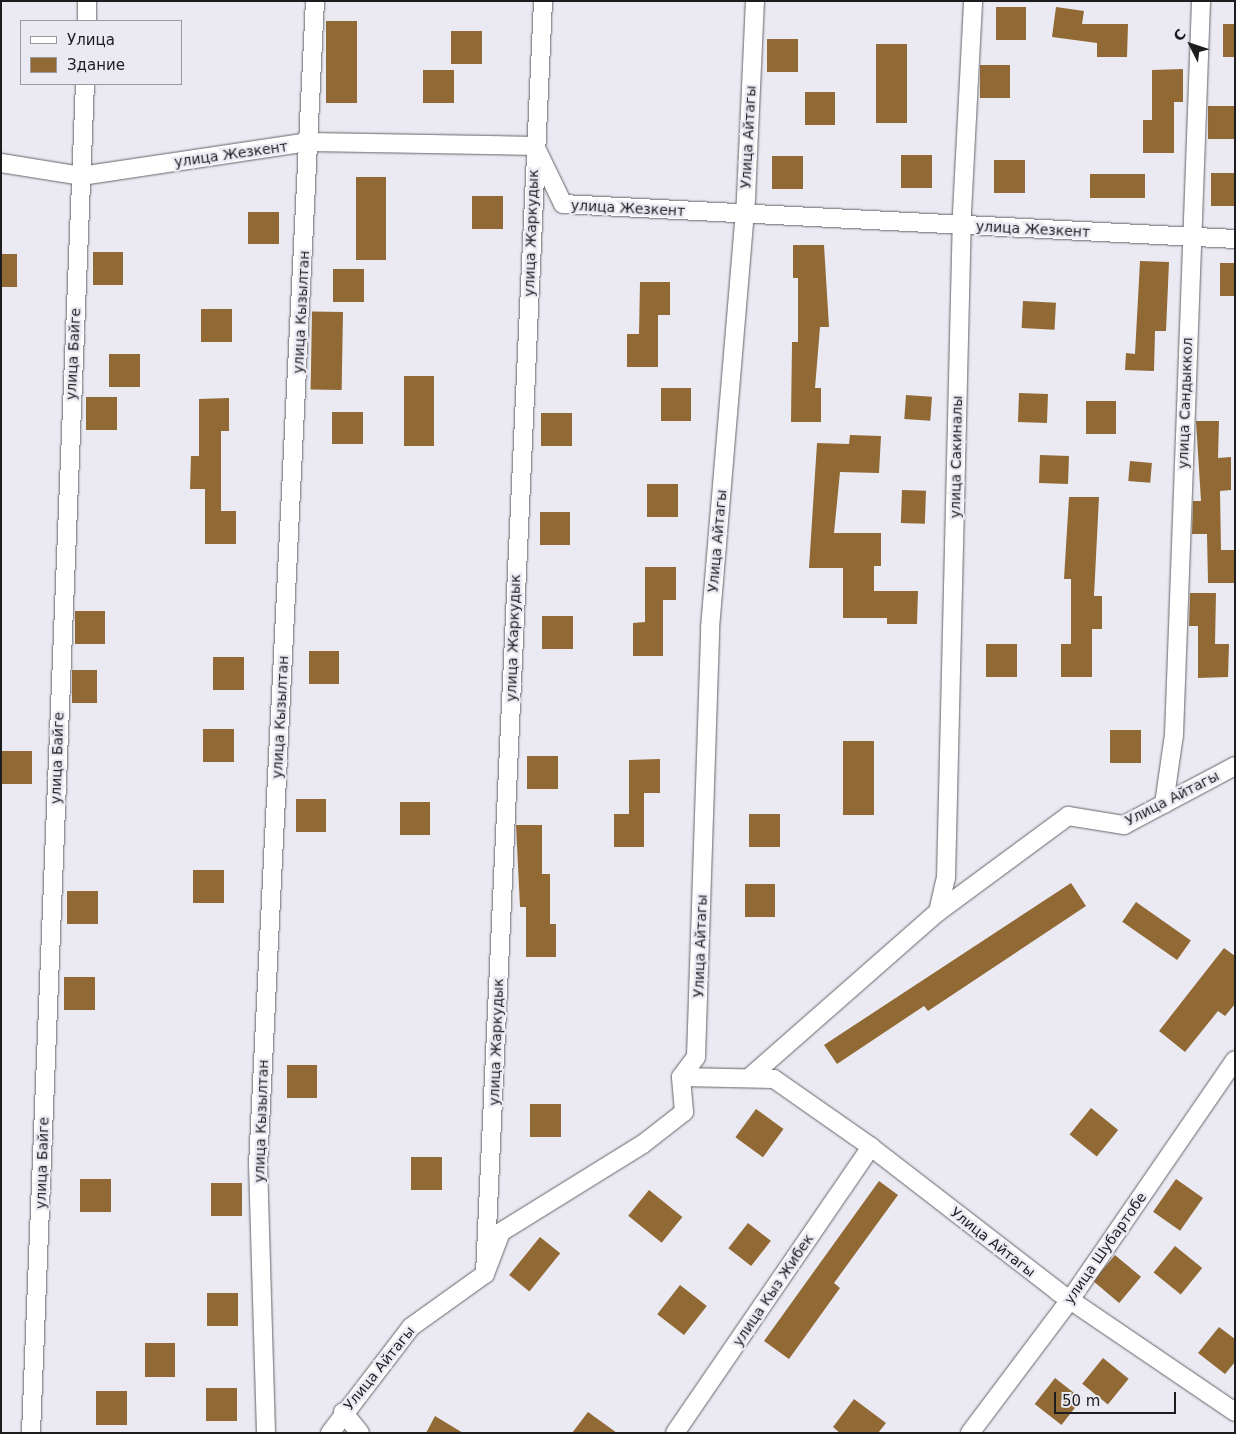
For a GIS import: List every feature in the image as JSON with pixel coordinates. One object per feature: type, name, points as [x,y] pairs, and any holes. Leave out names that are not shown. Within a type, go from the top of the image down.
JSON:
[{"type":"street","points":[[87,20],[88,1]]},
{"type":"street","name":"улица Кызылтан","points":[[266,1433],[258,1166],[315,1]]},
{"type":"street","name":"улица Жаркудык","points":[[485,1274],[543,1]]},
{"type":"street","name":"Улица Айтагы","points":[[681,1077],[696,1057],[710,628],[744,214],[755,1]]},
{"type":"street","name":"улица Сакиналы","points":[[938,912],[946,878],[962,225],[973,1]]},
{"type":"street","name":"улица Сандыккол","points":[[1164,804],[1174,735],[1190,237],[1200,1]]},
{"type":"street","name":"улица Байге","points":[[31,1433],[85,85]]},
{"type":"street","name":"улица Жезкент","points":[[1,162],[81,176],[309,142],[535,146],[563,204],[1235,239]]},
{"type":"street","name":"Улица Айтагы","points":[[751,1076],[938,912],[1068,816],[1124,825],[1235,766]]},
{"type":"street","name":"улица Шубартобе","points":[[970,1433],[1070,1300],[1235,1060]]},
{"type":"street","name":"Улица Айтагы","points":[[681,1077],[751,1076],[774,1079],[871,1147],[1070,1300],[1235,1412]]},
{"type":"street","points":[[485,1274],[501,1232],[643,1144],[684,1112],[681,1077]]},
{"type":"street","name":"улица Кыз Жибек","points":[[675,1433],[871,1147]]},
{"type":"street","name":"Улица Айтагы","points":[[330,1433],[343,1412],[411,1327],[485,1274]]},
{"type":"street","points":[[343,1412],[360,1433]]},
{"type":"building","points":[[996,7],[1026,7],[1026,40],[996,40]]},
{"type":"building","points":[[1056,7],[1084,11],[1082,24],[1128,24],[1127,57],[1097,57],[1097,43],[1052,37]]},
{"type":"building","points":[[326,21],[357,21],[357,103],[326,103]]},
{"type":"building","points":[[1223,24],[1235,24],[1235,57],[1223,57]]},
{"type":"building","points":[[451,31],[482,31],[482,64],[451,64]]},
{"type":"building","points":[[767,39],[798,39],[798,72],[767,72]]},
{"type":"building","points":[[876,44],[907,44],[907,123],[876,123]]},
{"type":"building","points":[[980,65],[1010,65],[1010,98],[980,98]]},
{"type":"building","points":[[1183,69],[1183,102],[1174,102],[1174,153],[1143,153],[1143,120],[1152,120],[1152,70]]},
{"type":"building","points":[[423,70],[454,70],[454,103],[423,103]]},
{"type":"building","points":[[805,92],[835,92],[835,125],[805,125]]},
{"type":"building","points":[[1208,106],[1235,106],[1235,139],[1208,139]]},
{"type":"building","points":[[901,155],[932,155],[932,188],[901,188]]},
{"type":"building","points":[[772,156],[803,156],[803,189],[772,189]]},
{"type":"building","points":[[994,160],[1025,160],[1025,193],[994,193]]},
{"type":"building","points":[[1211,173],[1235,173],[1235,206],[1211,206]]},
{"type":"building","points":[[1090,174],[1145,174],[1145,198],[1090,198]]},
{"type":"building","points":[[356,177],[386,177],[386,260],[356,260]]},
{"type":"building","points":[[472,196],[503,196],[503,229],[472,229]]},
{"type":"building","points":[[248,212],[279,212],[279,244],[248,244]]},
{"type":"building","points":[[793,245],[824,245],[829,327],[820,327],[815,388],[821,388],[821,422],[791,422],[792,342],[798,342],[798,278],[793,278]]},
{"type":"building","points":[[93,252],[123,252],[123,285],[93,285]]},
{"type":"building","points":[[1,254],[17,254],[17,287],[1,287]]},
{"type":"building","points":[[1140,261],[1169,262],[1166,331],[1155,331],[1154,371],[1125,370],[1126,353],[1135,354]]},
{"type":"building","points":[[1220,263],[1235,263],[1235,296],[1220,296]]},
{"type":"building","points":[[333,269],[364,269],[364,302],[333,302]]},
{"type":"building","points":[[640,282],[670,282],[670,315],[658,315],[658,367],[627,367],[627,334],[639,334]]},
{"type":"building","points":[[1023,301],[1056,303],[1055,330],[1022,328]]},
{"type":"building","points":[[201,309],[232,309],[232,342],[201,342]]},
{"type":"building","points":[[312,311],[343,312],[342,390],[311,389]]},
{"type":"building","points":[[109,354],[140,354],[140,387],[109,387]]},
{"type":"building","points":[[404,376],[434,376],[434,446],[404,446]]},
{"type":"building","points":[[661,388],[691,388],[691,421],[661,421]]},
{"type":"building","points":[[1019,393],[1048,394],[1047,423],[1018,422]]},
{"type":"building","points":[[906,395],[932,397],[930,421],[904,419]]},
{"type":"building","points":[[86,397],[117,397],[117,430],[86,430]]},
{"type":"building","points":[[229,398],[229,431],[221,431],[221,511],[236,511],[236,544],[205,544],[205,489],[190,489],[191,456],[199,456],[199,399]]},
{"type":"building","points":[[1086,401],[1116,401],[1116,434],[1086,434]]},
{"type":"building","points":[[332,412],[363,412],[363,444],[332,444]]},
{"type":"building","points":[[541,413],[572,413],[572,446],[541,446]]},
{"type":"building","points":[[1196,421],[1219,421],[1218,458],[1231,457],[1231,490],[1220,491],[1221,550],[1235,550],[1235,583],[1208,583],[1207,534],[1192,534],[1193,501],[1201,501]]},
{"type":"building","points":[[850,435],[881,436],[879,473],[840,472],[834,533],[881,533],[881,566],[874,566],[874,591],[918,591],[917,624],[887,624],[887,618],[843,618],[843,568],[809,568],[817,443],[849,444]]},
{"type":"building","points":[[1040,455],[1069,456],[1068,484],[1039,483]]},
{"type":"building","points":[[1130,461],[1152,463],[1150,483],[1128,481]]},
{"type":"building","points":[[647,484],[678,484],[678,517],[647,517]]},
{"type":"building","points":[[902,490],[926,491],[925,524],[901,523]]},
{"type":"building","points":[[1069,497],[1099,497],[1094,596],[1102,596],[1102,629],[1092,629],[1092,677],[1061,677],[1061,644],[1071,644],[1071,579],[1064,579]]},
{"type":"building","points":[[540,512],[570,512],[570,545],[540,545]]},
{"type":"building","points":[[645,567],[676,567],[676,600],[663,600],[663,656],[633,656],[633,623],[645,622]]},
{"type":"building","points":[[1190,593],[1216,593],[1215,644],[1229,644],[1228,677],[1198,678],[1198,626],[1189,626]]},
{"type":"building","points":[[75,611],[105,611],[105,644],[75,644]]},
{"type":"building","points":[[542,616],[573,616],[573,649],[542,649]]},
{"type":"building","points":[[986,644],[1017,644],[1017,677],[986,677]]},
{"type":"building","points":[[309,651],[339,651],[339,684],[309,684]]},
{"type":"building","points":[[213,657],[244,657],[244,690],[213,690]]},
{"type":"building","points":[[72,670],[97,670],[97,703],[72,703]]},
{"type":"building","points":[[203,729],[234,729],[234,762],[203,762]]},
{"type":"building","points":[[1110,730],[1141,730],[1141,763],[1110,763]]},
{"type":"building","points":[[843,741],[874,741],[874,815],[843,815]]},
{"type":"building","points":[[1,751],[32,751],[32,784],[1,784]]},
{"type":"building","points":[[527,756],[558,756],[558,789],[527,789]]},
{"type":"building","points":[[660,759],[660,793],[644,793],[644,847],[614,847],[614,814],[629,814],[629,760]]},
{"type":"building","points":[[296,799],[326,799],[326,832],[296,832]]},
{"type":"building","points":[[400,802],[430,802],[430,835],[400,835]]},
{"type":"building","points":[[749,814],[780,814],[780,847],[749,847]]},
{"type":"building","points":[[516,825],[542,825],[542,874],[550,874],[550,924],[556,924],[556,957],[526,957],[526,907],[520,907]]},
{"type":"building","points":[[193,870],[224,870],[224,903],[193,903]]},
{"type":"building","points":[[1071,883],[1086,906],[928,1011],[924,1006],[837,1064],[824,1045]]},
{"type":"building","points":[[745,884],[775,884],[775,917],[745,917]]},
{"type":"building","points":[[67,891],[98,891],[98,924],[67,924]]},
{"type":"building","points":[[1136,902],[1191,940],[1177,960],[1122,922]]},
{"type":"building","points":[[1224,948],[1235,956],[1235,1004],[1225,1016],[1218,1011],[1185,1052],[1159,1031]]},
{"type":"building","points":[[64,977],[95,977],[95,1010],[64,1010]]},
{"type":"building","points":[[287,1065],[317,1065],[317,1098],[287,1098]]},
{"type":"building","points":[[530,1104],[561,1104],[561,1137],[530,1137]]},
{"type":"building","points":[[1091,1108],[1118,1130],[1097,1156],[1070,1134]]},
{"type":"building","points":[[756,1109],[784,1129],[763,1157],[735,1137]]},
{"type":"building","points":[[411,1157],[442,1157],[442,1190],[411,1190]]},
{"type":"building","points":[[80,1179],[111,1179],[111,1212],[80,1212]]},
{"type":"building","points":[[1176,1179],[1203,1198],[1180,1231],[1153,1212]]},
{"type":"building","points":[[879,1181],[898,1195],[834,1283],[840,1288],[789,1359],[764,1341]]},
{"type":"building","points":[[211,1183],[242,1183],[242,1216],[211,1216]]},
{"type":"building","points":[[649,1190],[682,1217],[662,1243],[628,1216]]},
{"type":"building","points":[[748,1223],[771,1241],[751,1266],[728,1248]]},
{"type":"building","points":[[540,1237],[560,1253],[529,1291],[509,1275]]},
{"type":"building","points":[[1175,1246],[1202,1268],[1181,1294],[1154,1272]]},
{"type":"building","points":[[1115,1255],[1141,1277],[1119,1303],[1093,1281]]},
{"type":"building","points":[[680,1285],[707,1306],[684,1335],[657,1314]]},
{"type":"building","points":[[207,1293],[238,1293],[238,1326],[207,1326]]},
{"type":"building","points":[[1219,1327],[1235,1339],[1235,1362],[1225,1374],[1198,1353]]},
{"type":"building","points":[[145,1343],[175,1343],[175,1377],[145,1377]]},
{"type":"building","points":[[1103,1358],[1129,1379],[1108,1404],[1082,1384]]},
{"type":"building","points":[[1055,1378],[1082,1399],[1061,1425],[1035,1404]]},
{"type":"building","points":[[206,1388],[237,1388],[237,1421],[206,1421]]},
{"type":"building","points":[[96,1391],[127,1391],[127,1425],[96,1425]]},
{"type":"building","points":[[854,1399],[886,1423],[878,1433],[840,1433],[833,1427]]},
{"type":"building","points":[[588,1412],[617,1433],[572,1433]]},
{"type":"building","points":[[435,1416],[463,1433],[426,1433]]}]
